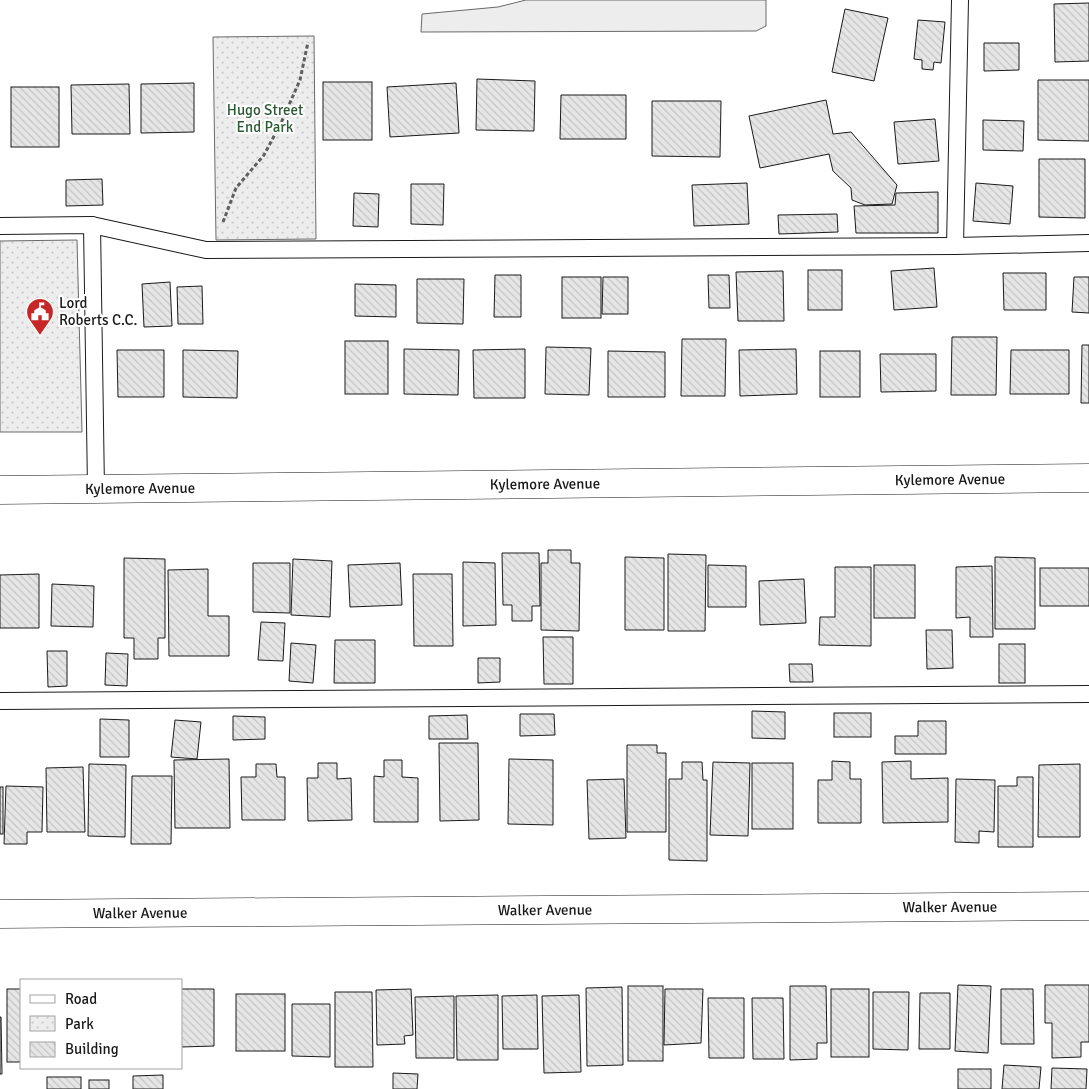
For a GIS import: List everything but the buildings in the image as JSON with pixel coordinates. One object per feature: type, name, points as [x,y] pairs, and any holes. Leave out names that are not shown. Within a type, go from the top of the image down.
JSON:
[{"type":"street","name":"Kylemore Avenue","points":[[0,490],[1089,478]]},
{"type":"street","name":"Walker Avenue","points":[[0,914],[1089,906]]},
{"type":"lane","points":[[955,246],[960,0]]},
{"type":"lane","points":[[0,226],[92,225],[206,250],[955,246],[1089,243]]},
{"type":"lane","points":[[92,225],[96,489]]},
{"type":"lane","points":[[0,701],[1089,694]]},
{"type":"path","points":[[217,249],[216,240],[236,188],[264,154],[281,123],[300,80],[308,42]]},
{"type":"shaded area","points":[[526,0],[766,0],[766,26],[756,31],[421,32],[422,14],[498,7]]},
{"type":"green space","name":"Hugo Street End Park","points":[[314,36],[316,239],[216,240],[213,37]]},
{"type":"green space","name":"Lord Roberts C.C.","points":[[77,240],[82,432],[0,432],[0,241]]},
{"type":"place","name":"Lord Roberts C.C.","points":[[40,336]]}]
